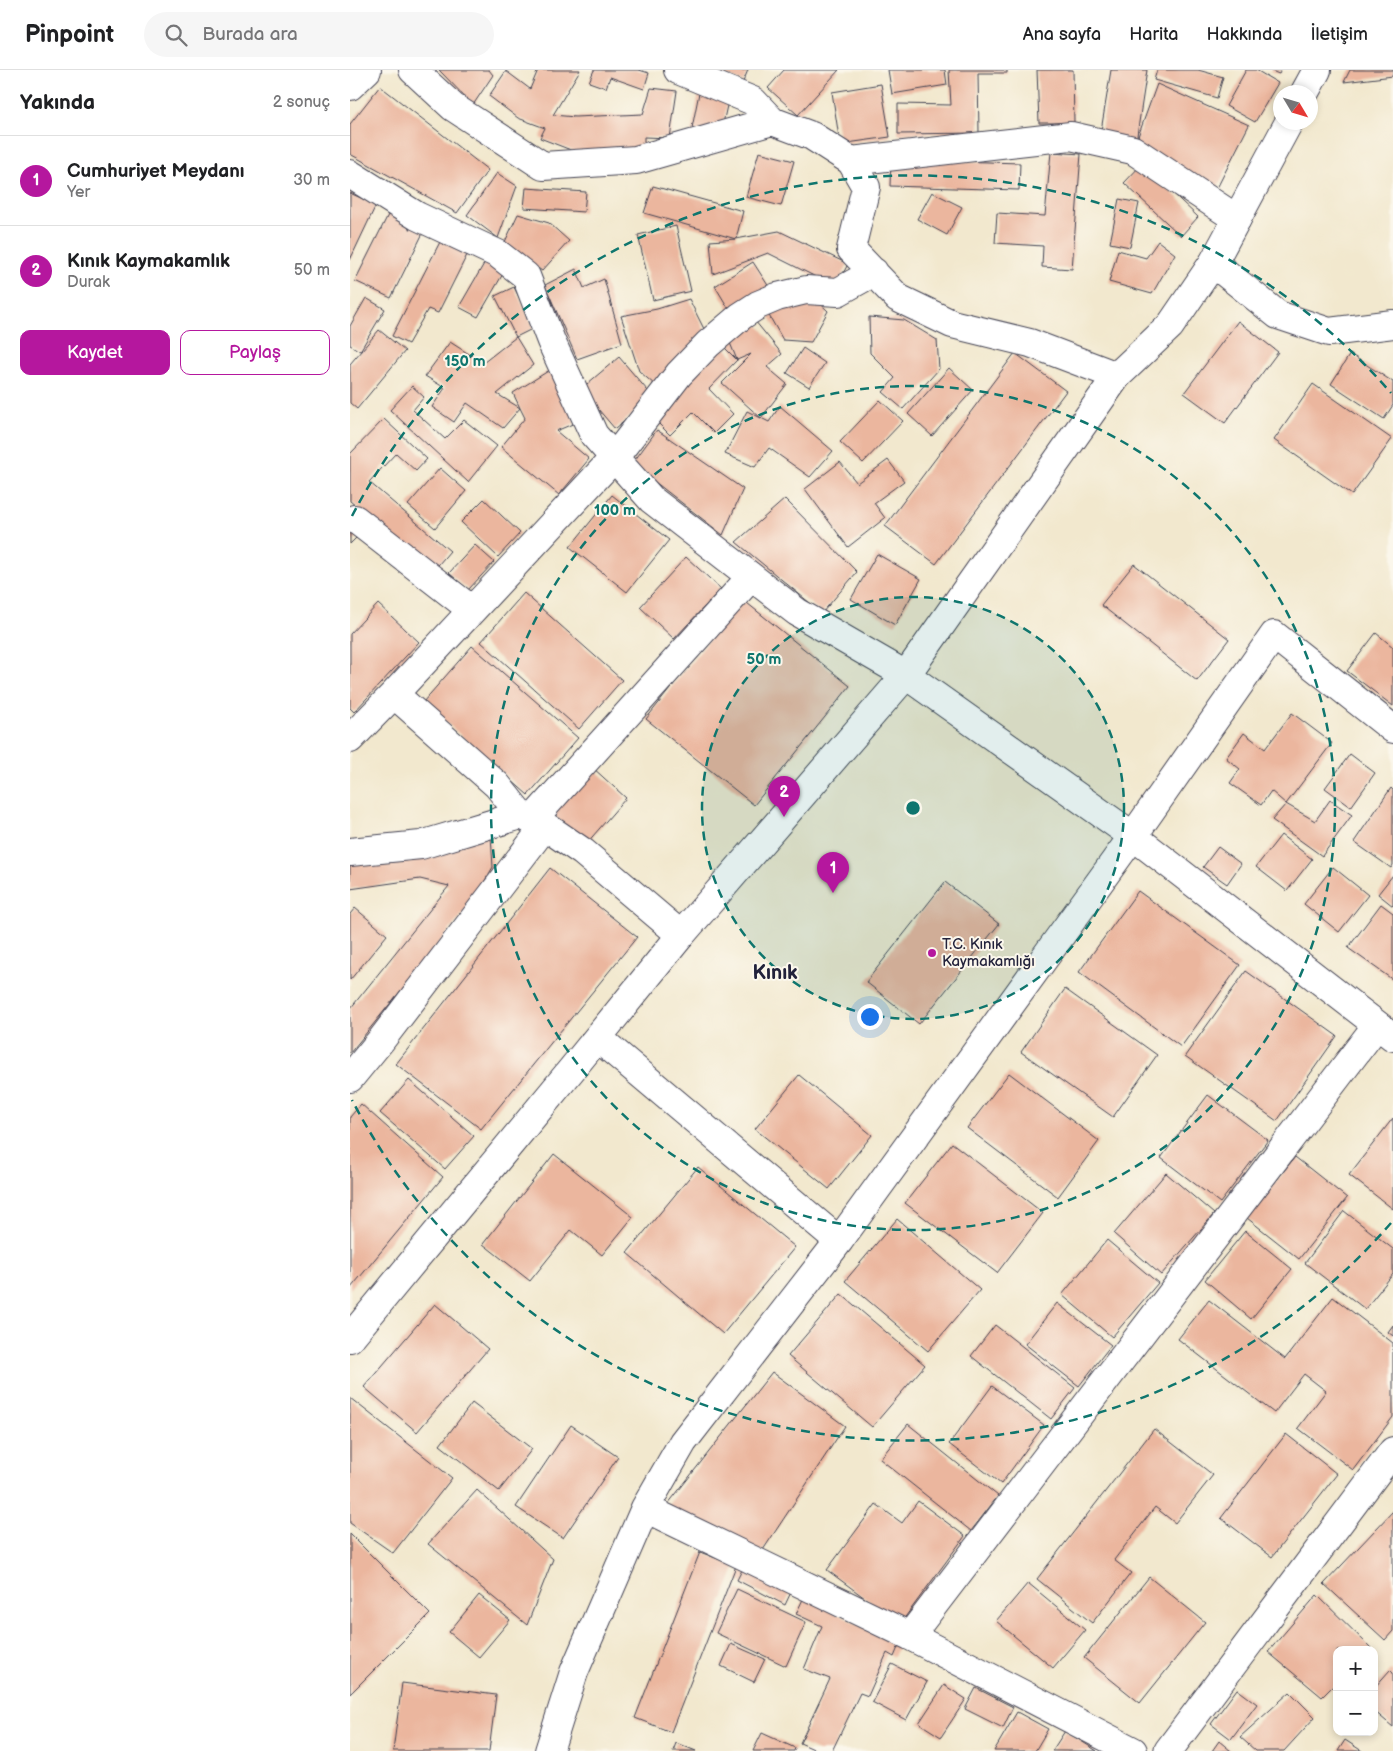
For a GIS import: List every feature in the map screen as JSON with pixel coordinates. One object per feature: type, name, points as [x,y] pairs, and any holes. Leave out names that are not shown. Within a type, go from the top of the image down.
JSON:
[{"type":"street","points":[[350,86],[367,70]]},
{"type":"street","points":[[413,70],[453,108],[543,166],[636,160],[772,121]]},
{"type":"street","points":[[678,70],[753,101],[772,121],[812,136],[851,161],[866,187],[851,249],[898,298],[952,324],[1030,343],[1117,376]]},
{"type":"street","points":[[1309,85],[1317,70]]},
{"type":"street","points":[[350,1338],[681,935],[906,675],[1117,376],[1170,326],[1214,262],[1285,130]]},
{"type":"street","points":[[851,161],[1071,136],[1133,150],[1237,219]]},
{"type":"street","points":[[350,174],[417,216],[498,254],[526,276],[551,341],[594,435],[652,500],[797,612],[906,675],[1133,836],[1385,1031],[910,1636]]},
{"type":"street","points":[[1214,262],[1278,315],[1329,332],[1393,324]]},
{"type":"street","points":[[350,739],[614,458],[679,374],[708,344],[741,316],[758,305],[791,293],[806,290],[838,292],[874,272]]},
{"type":"street","points":[[355,519],[472,610]]},
{"type":"street","points":[[350,1078],[382,1039],[533,820],[751,577]]},
{"type":"street","points":[[549,1751],[574,1672],[645,1508],[683,1442],[839,1241],[1133,836],[1274,635],[1393,729]]},
{"type":"street","points":[[394,694],[497,785],[533,820],[583,852],[681,935]]},
{"type":"street","points":[[350,852],[421,845],[533,820]]},
{"type":"street","points":[[598,1038],[839,1241]]},
{"type":"street","points":[[1168,1751],[1393,1451]]},
{"type":"street","points":[[645,1508],[910,1636],[1132,1751]]},
{"type":"building","points":[[439,70],[489,70],[493,75],[473,105]]},
{"type":"building","points":[[538,70],[580,70],[553,115],[575,117],[643,114],[651,88],[677,91],[670,138],[644,137],[644,149],[576,152],[540,138],[545,128],[518,118],[489,96],[506,71],[530,89]]},
{"type":"building","points":[[594,70],[639,70],[649,73],[644,89],[610,77],[606,88],[589,82]]},
{"type":"building","points":[[713,70],[748,70],[743,82]]},
{"type":"building","points":[[784,70],[839,70],[798,115],[768,88]]},
{"type":"building","points":[[888,70],[945,70],[947,85],[892,94]]},
{"type":"building","points":[[949,70],[1007,70],[1007,73],[978,73],[979,133],[898,134],[898,104],[951,105]]},
{"type":"building","points":[[1037,70],[1073,70],[1074,123],[1039,123]]},
{"type":"building","points":[[1111,70],[1147,70],[1136,142],[1157,84],[1249,125],[1216,190],[1100,137]]},
{"type":"building","points":[[1157,70],[1198,70],[1223,77],[1217,98],[1154,80]]},
{"type":"building","points":[[1246,70],[1256,70],[1278,83],[1273,85],[1273,91],[1255,122],[1226,106]]},
{"type":"building","points":[[1269,70],[1281,70],[1279,74]]},
{"type":"building","points":[[1350,70],[1393,70],[1393,76],[1344,82]]},
{"type":"building","points":[[881,84],[890,137],[840,144],[832,92]]},
{"type":"building","points":[[380,86],[488,170],[457,213],[350,154],[350,124]]},
{"type":"building","points":[[699,93],[728,101],[722,128],[691,133]]},
{"type":"building","points":[[759,152],[794,161],[781,206],[746,197]]},
{"type":"building","points":[[1051,152],[1081,154],[1072,269],[1042,267],[1043,246],[995,243],[997,213],[1045,216]]},
{"type":"building","points":[[891,159],[1020,163],[1019,190],[890,186]]},
{"type":"building","points":[[1142,164],[1198,217],[1181,236],[1124,183]]},
{"type":"building","points":[[497,173],[517,186],[498,238],[467,215]]},
{"type":"building","points":[[653,186],[743,211],[736,239],[644,213]]},
{"type":"building","points":[[526,188],[586,192],[584,212],[524,208]]},
{"type":"building","points":[[932,192],[962,207],[947,235],[917,219]]},
{"type":"building","points":[[350,193],[376,205],[350,260]]},
{"type":"building","points":[[1119,199],[1139,203],[1130,247],[1110,243]]},
{"type":"building","points":[[389,213],[424,231],[391,298],[355,281]]},
{"type":"building","points":[[518,214],[549,223],[569,241],[542,271],[504,244]]},
{"type":"building","points":[[676,226],[691,291],[653,300],[638,235]]},
{"type":"building","points":[[779,231],[848,264],[836,287],[768,253],[713,274],[710,241],[736,239]]},
{"type":"building","points":[[441,240],[468,253],[438,313],[428,309],[408,344],[392,336]]},
{"type":"building","points":[[1158,241],[1175,254],[1152,294],[1109,282],[1118,250],[1146,258]]},
{"type":"building","points":[[485,262],[504,272],[478,317],[459,307]]},
{"type":"building","points":[[753,262],[769,287],[730,311],[715,286]]},
{"type":"building","points":[[576,269],[584,288],[604,279],[622,343],[577,359],[545,285]]},
{"type":"building","points":[[514,287],[534,328],[516,337],[495,296]]},
{"type":"building","points":[[811,295],[828,311],[811,342],[783,340],[767,312]]},
{"type":"building","points":[[366,298],[385,309],[360,351],[350,345],[350,326]]},
{"type":"building","points":[[689,299],[705,331],[655,385],[639,371],[621,316],[657,309]]},
{"type":"building","points":[[869,317],[904,320],[937,340],[939,369],[903,409],[883,392],[895,378],[870,353]]},
{"type":"building","points":[[755,321],[782,354],[767,367],[787,384],[761,418],[722,383],[751,354],[737,360],[728,338]]},
{"type":"building","points":[[1238,321],[1278,352],[1225,423],[1184,393]]},
{"type":"building","points":[[379,330],[405,351],[357,409],[350,403],[350,364]]},
{"type":"building","points":[[516,337],[533,365],[497,394],[520,408],[503,428],[467,403],[454,422],[432,407],[445,388],[425,376],[450,342],[483,363]]},
{"type":"building","points":[[720,343],[737,360],[709,389],[733,414],[714,433],[693,412],[670,435],[650,415]]},
{"type":"building","points":[[803,348],[825,363],[809,387],[787,373]]},
{"type":"building","points":[[1015,353],[1066,391],[936,564],[885,526]]},
{"type":"building","points":[[1350,354],[1393,382],[1393,405],[1384,419],[1331,384]]},
{"type":"building","points":[[619,357],[653,397],[615,429],[581,389]]},
{"type":"building","points":[[553,368],[575,423],[556,431],[589,459],[559,495],[501,447],[525,418],[513,393]]},
{"type":"building","points":[[949,368],[973,390],[932,436],[908,414]]},
{"type":"building","points":[[1313,384],[1392,439],[1352,495],[1274,440]]},
{"type":"building","points":[[412,386],[424,397],[413,410],[445,439],[464,420],[497,446],[468,482],[390,410]]},
{"type":"building","points":[[880,400],[903,421],[863,463],[840,442]]},
{"type":"building","points":[[780,406],[833,451],[810,477],[769,448],[755,467],[725,454],[747,411],[769,422]]},
{"type":"building","points":[[384,419],[427,459],[416,471],[396,453],[369,482],[450,551],[433,571],[350,501],[350,454]]},
{"type":"building","points":[[657,430],[743,489],[723,535],[632,464]]},
{"type":"building","points":[[888,460],[904,481],[874,503],[885,518],[848,547],[805,489],[840,462],[857,483]]},
{"type":"building","points":[[440,468],[466,491],[435,528],[408,505]]},
{"type":"building","points":[[612,495],[669,540],[627,592],[570,547]]},
{"type":"building","points":[[484,499],[520,533],[498,557],[461,522]]},
{"type":"building","points":[[785,499],[857,572],[822,613],[736,542]]},
{"type":"building","points":[[350,528],[358,536],[350,544]]},
{"type":"building","points":[[475,545],[494,562],[468,590],[449,573]]},
{"type":"building","points":[[877,554],[921,579],[895,625],[851,599]]},
{"type":"building","points":[[686,557],[721,589],[674,639],[640,607]]},
{"type":"building","points":[[1134,564],[1229,639],[1197,681],[1101,605]]},
{"type":"building","points":[[524,593],[622,680],[579,729],[481,642]]},
{"type":"building","points":[[742,599],[850,686],[754,805],[646,719]]},
{"type":"building","points":[[378,604],[419,642],[354,712],[350,708],[350,634]]},
{"type":"building","points":[[1376,633],[1393,647],[1393,706],[1347,671]]},
{"type":"building","points":[[472,646],[578,738],[528,795],[423,702]]},
{"type":"building","points":[[1292,713],[1332,743],[1286,804],[1271,791],[1261,805],[1230,783],[1240,769],[1226,758],[1244,733],[1265,749]]},
{"type":"building","points":[[1350,754],[1375,773],[1351,807],[1325,788]]},
{"type":"building","points":[[592,767],[626,798],[586,844],[551,813]]},
{"type":"building","points":[[1391,788],[1393,790],[1393,865],[1391,868],[1354,842]]},
{"type":"building","points":[[1330,800],[1352,815],[1322,856],[1272,820],[1286,804],[1315,821]]},
{"type":"building","points":[[491,835],[493,867],[471,904],[350,1053],[350,1009],[449,886],[420,879],[350,889],[350,863]]},
{"type":"building","points":[[1281,835],[1312,859],[1287,891],[1256,867]]},
{"type":"building","points":[[1218,847],[1241,864],[1227,884],[1203,867]]},
{"type":"building","points":[[1333,867],[1368,895],[1339,932],[1304,904]]},
{"type":"building","points":[[550,868],[637,937],[481,1129],[396,1064]]},
{"type":"building","points":[[1393,875],[1393,906],[1378,894]]},
{"type":"building","name":"T.C. Kınık Kaymakamlığı","points":[[945,882],[999,924],[919,1024],[866,982]]},
{"type":"building","points":[[1138,891],[1240,965],[1181,1047],[1079,972]]},
{"type":"building","points":[[1381,904],[1393,913],[1393,980],[1348,948]]},
{"type":"building","points":[[355,908],[387,935],[350,980],[350,914]]},
{"type":"building","points":[[1246,971],[1337,1036],[1277,1121],[1185,1056]]},
{"type":"building","points":[[1065,989],[1157,1055],[1113,1117],[1021,1052]]},
{"type":"building","points":[[1009,1073],[1099,1141],[1058,1197],[967,1128]]},
{"type":"building","points":[[799,1075],[872,1135],[829,1189],[755,1129]]},
{"type":"building","points":[[409,1080],[474,1136],[445,1169],[380,1113]]},
{"type":"building","points":[[1208,1095],[1268,1140],[1220,1203],[1161,1158]]},
{"type":"building","points":[[361,1104],[443,1177],[350,1289],[350,1117]]},
{"type":"building","points":[[1393,1118],[1393,1209],[1349,1175]]},
{"type":"building","points":[[952,1143],[1043,1213],[997,1273],[905,1203]]},
{"type":"building","points":[[554,1154],[633,1217],[602,1255],[571,1230],[530,1281],[483,1244]]},
{"type":"building","points":[[1295,1157],[1347,1198],[1299,1259],[1247,1218]]},
{"type":"building","points":[[698,1167],[795,1247],[723,1334],[627,1253]]},
{"type":"building","points":[[1166,1173],[1214,1214],[1161,1275],[1114,1234]]},
{"type":"building","points":[[1344,1211],[1393,1249],[1393,1274],[1365,1309],[1305,1263]]},
{"type":"building","points":[[897,1219],[980,1290],[928,1351],[845,1281]]},
{"type":"building","points":[[1245,1231],[1292,1269],[1251,1319],[1205,1280]]},
{"type":"building","points":[[1107,1240],[1158,1283],[1112,1337],[1062,1295]]},
{"type":"building","points":[[841,1294],[925,1365],[872,1427],[788,1356]]},
{"type":"building","points":[[1333,1297],[1393,1343],[1393,1417],[1353,1470],[1298,1428],[1326,1391],[1304,1374],[1274,1413],[1178,1339],[1209,1300],[1285,1359]]},
{"type":"building","points":[[1057,1303],[1111,1345],[1079,1386],[1025,1344]]},
{"type":"building","points":[[435,1304],[488,1349],[417,1432],[364,1387]]},
{"type":"building","points":[[995,1325],[1075,1388],[1051,1419],[971,1356]]},
{"type":"building","points":[[1393,1325],[1393,1336],[1388,1332]]},
{"type":"building","points":[[772,1372],[845,1426],[761,1553],[664,1509]]},
{"type":"building","points":[[992,1386],[1044,1425],[1001,1484],[949,1444]]},
{"type":"building","points":[[350,1398],[452,1478],[393,1553],[350,1523]]},
{"type":"building","points":[[472,1403],[532,1449],[499,1491],[440,1445]]},
{"type":"building","points":[[908,1424],[998,1496],[971,1531],[880,1459]]},
{"type":"building","points":[[571,1425],[618,1457],[563,1538],[516,1507]]},
{"type":"building","points":[[1154,1429],[1213,1475],[1175,1523],[1155,1507],[1114,1560],[1131,1573],[1092,1623],[1037,1579]]},
{"type":"building","points":[[1286,1434],[1337,1474],[1272,1557],[1221,1518]]},
{"type":"building","points":[[477,1490],[553,1559],[527,1625],[428,1544]]},
{"type":"building","points":[[918,1501],[965,1536],[900,1624],[827,1570],[876,1504],[902,1523]]},
{"type":"building","points":[[1393,1511],[1393,1631],[1385,1640],[1324,1584]]},
{"type":"building","points":[[350,1534],[430,1614],[350,1694]]},
{"type":"building","points":[[700,1552],[736,1566],[671,1732],[635,1718]]},
{"type":"building","points":[[745,1564],[793,1588],[785,1605],[737,1580]]},
{"type":"building","points":[[1149,1577],[1205,1622],[1140,1703],[1084,1658]]},
{"type":"building","points":[[1028,1583],[1085,1630],[1053,1668],[996,1621]]},
{"type":"building","points":[[737,1589],[806,1622],[786,1666],[716,1633]]},
{"type":"building","points":[[479,1595],[510,1620],[479,1657],[449,1632]]},
{"type":"building","points":[[1317,1595],[1369,1646],[1333,1646],[1333,1686],[1322,1697],[1268,1652]]},
{"type":"building","points":[[804,1597],[899,1645],[894,1657],[887,1653],[868,1696],[860,1693],[832,1751],[818,1751],[800,1743],[830,1679],[804,1669],[822,1626],[796,1614]]},
{"type":"building","points":[[731,1644],[765,1659],[754,1682],[721,1666]]},
{"type":"building","points":[[892,1664],[927,1682],[906,1720],[872,1702]]},
{"type":"building","points":[[1390,1670],[1393,1673],[1393,1727],[1378,1714],[1378,1684]]},
{"type":"building","points":[[402,1683],[496,1695],[489,1751],[393,1751]]},
{"type":"building","points":[[944,1685],[966,1699],[941,1737],[919,1723]]},
{"type":"building","points":[[976,1688],[1013,1707],[1003,1728],[965,1709]]},
{"type":"building","points":[[1237,1689],[1257,1704],[1231,1739],[1211,1724]]},
{"type":"building","points":[[1290,1692],[1315,1717],[1284,1751],[1256,1751],[1240,1737]]},
{"type":"building","points":[[1017,1712],[1048,1729],[1035,1751],[994,1751]]},
{"type":"building","points":[[1065,1731],[1097,1751],[1052,1751]]},
{"type":"building","points":[[762,1733],[795,1748],[794,1751],[753,1751]]},
{"type":"building","points":[[1345,1740],[1362,1751],[1338,1751]]},
{"type":"building","points":[[1219,1741],[1231,1751],[1212,1751]]},
{"type":"building","points":[[676,1743],[696,1751],[673,1751]]},
{"type":"place","name":"Kınık Kaymakamlık","points":[[784,817]]},
{"type":"place","name":"Cumhuriyet Meydanı","points":[[833,893]]},
{"type":"place","name":"T.C. Kınık Kaymakamlığı","points":[[932,953]]},
{"type":"district","name":"Kınık","points":[[775,972]]}]
